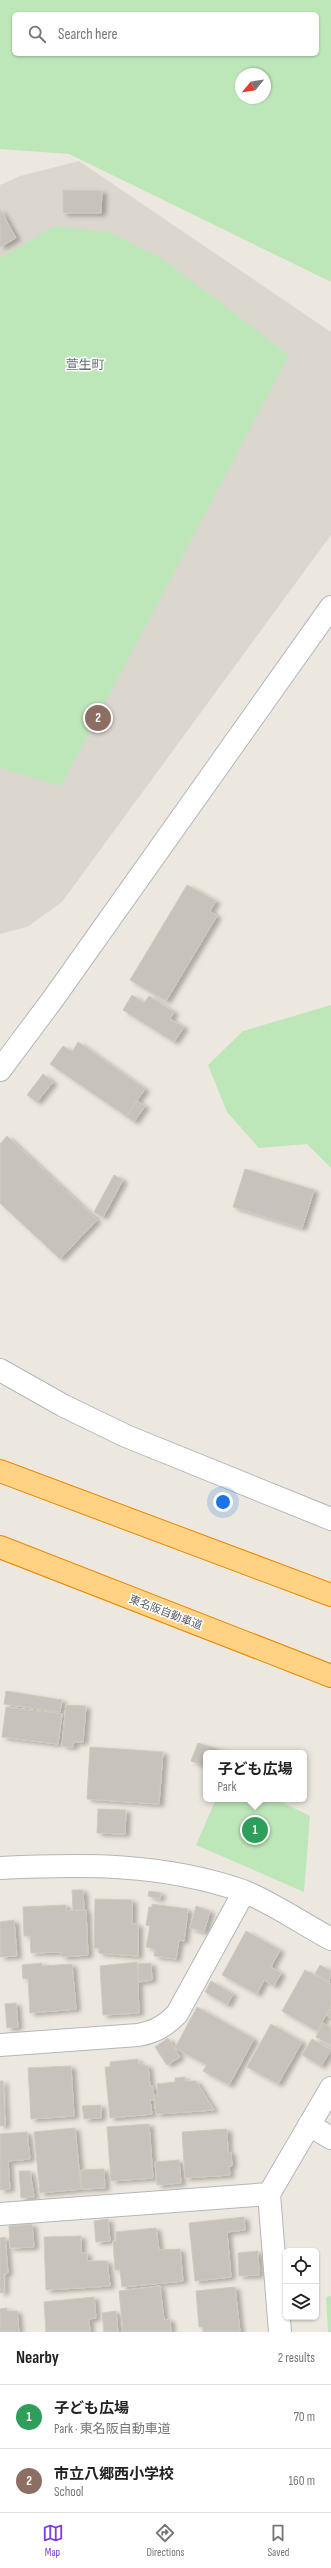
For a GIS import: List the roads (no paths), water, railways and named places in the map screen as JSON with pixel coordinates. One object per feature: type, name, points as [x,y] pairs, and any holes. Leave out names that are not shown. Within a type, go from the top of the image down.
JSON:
[{"type":"highway","points":[[0,1471],[331,1595]]},
{"type":"highway","name":"東名阪自動車道","points":[[0,1547],[331,1676]]},
{"type":"street","points":[[0,1070],[53,999],[331,607]]},
{"type":"street","points":[[0,1370],[64,1406],[126,1436],[331,1519]]},
{"type":"street","points":[[0,1868],[79,1864],[117,1865],[167,1872],[244,1892],[331,1939]]},
{"type":"street","points":[[0,2045],[138,2035],[152,2033],[166,2025],[177,2014],[244,1892]]},
{"type":"street","points":[[280,2332],[269,2194],[331,2088]]},
{"type":"street","points":[[309,2125],[331,2138]]},
{"type":"street","points":[[0,2214],[269,2194]]},
{"type":"place","name":"市立八郷西小学校","points":[[98,718]]},
{"type":"place","name":"子ども広場","points":[[255,1830]]},
{"type":"district","name":"萱生町","points":[[85,364]]}]
